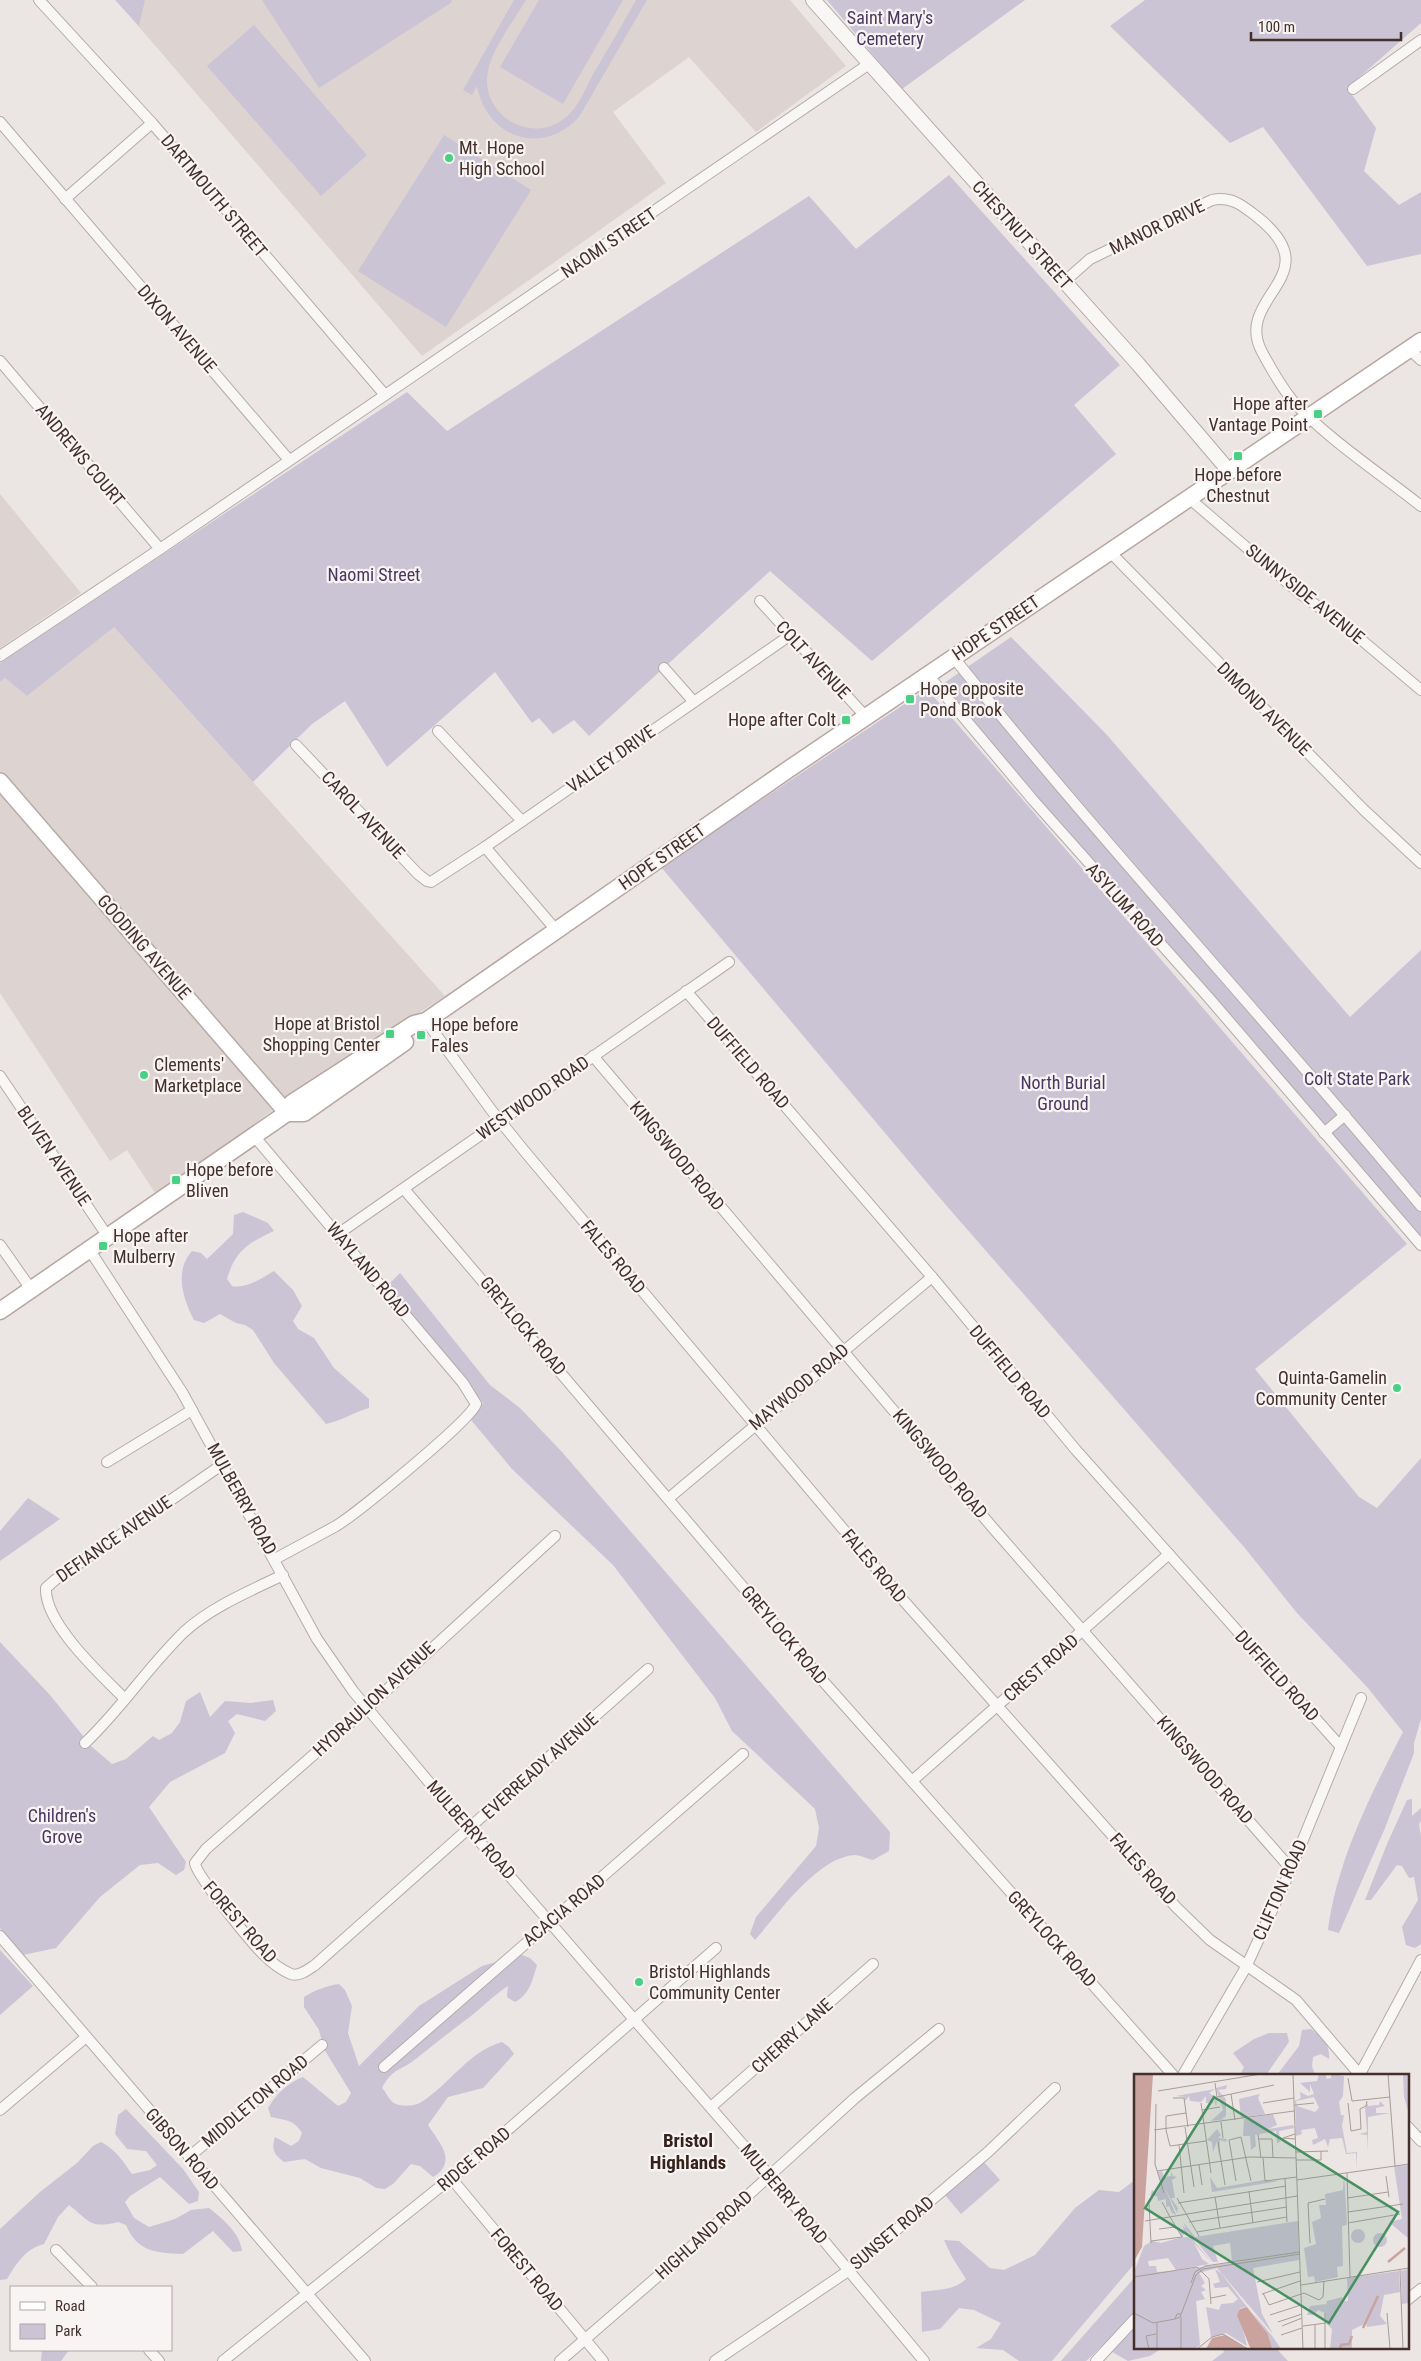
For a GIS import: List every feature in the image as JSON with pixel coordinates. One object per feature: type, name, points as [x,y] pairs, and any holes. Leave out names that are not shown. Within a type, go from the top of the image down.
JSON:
[{"type":"main road","name":"HOPE STREET","points":[[0,1311],[287,1113],[304,1113],[420,1032],[426,1021],[556,930],[1415,345]]},
{"type":"main road","name":"GOODING AVENUE","points":[[0,781],[287,1113]]},
{"type":"street","name":"DARTMOUTH STREET","points":[[39,0],[152,123],[385,394]]},
{"type":"street","name":"CHESTNUT STREET","points":[[813,0],[1230,472]]},
{"type":"street","points":[[1353,89],[1421,40]]},
{"type":"street","name":"NAOMI STREET","points":[[0,656],[160,550],[869,64]]},
{"type":"street","name":"DIXON AVENUE","points":[[0,122],[289,460]]},
{"type":"street","points":[[65,199],[152,123]]},
{"type":"street","name":"MANOR DRIVE","points":[[1064,282],[1090,259],[1190,210],[1218,199],[1236,201],[1267,224],[1285,247],[1285,270],[1275,290],[1258,315],[1257,336],[1260,350],[1291,398],[1309,417],[1421,506]]},
{"type":"street","points":[[1415,345],[1421,360]]},
{"type":"street","name":"ANDREWS COURT","points":[[0,362],[160,550]]},
{"type":"street","name":"SUNNYSIDE AVENUE","points":[[1190,499],[1302,595],[1345,626],[1421,690]]},
{"type":"street","name":"DIMOND AVENUE","points":[[1110,552],[1364,810],[1421,863]]},
{"type":"street","name":"COLT AVENUE","points":[[760,601],[789,636],[866,718]]},
{"type":"street","name":"VALLEY DRIVE","points":[[431,882],[485,847],[789,636]]},
{"type":"street","name":"ASYLUM ROAD","points":[[954,658],[1027,749],[1345,1114],[1421,1206]]},
{"type":"street","points":[[664,668],[694,702]]},
{"type":"street","name":"ASYLUM ROAD","points":[[928,675],[1033,800],[1209,998],[1421,1245]]},
{"type":"street","points":[[438,731],[522,821]]},
{"type":"street","name":"CAROL AVENUE","points":[[296,745],[418,874],[431,882]]},
{"type":"street","points":[[485,847],[556,930]]},
{"type":"street","name":"WESTWOOD ROAD","points":[[338,1234],[729,962]]},
{"type":"street","name":"DUFFIELD ROAD","points":[[686,991],[932,1277],[1076,1450],[1341,1747]]},
{"type":"street","name":"FALES ROAD","points":[[426,1021],[500,1122],[903,1600],[997,1706],[1176,1907],[1210,1940],[1246,1967],[1284,1990],[1306,2009],[1360,2074]]},
{"type":"street","name":"KINGSWOOD ROAD","points":[[593,1056],[1083,1631],[1291,1869]]},
{"type":"street","name":"BLIVEN AVENUE","points":[[0,1076],[108,1237]]},
{"type":"street","points":[[1324,1133],[1345,1114]]},
{"type":"street","name":"WAYLAND ROAD","points":[[254,1136],[475,1399],[475,1407],[428,1451],[345,1520],[275,1559]]},
{"type":"street","name":"GREYLOCK ROAD","points":[[404,1189],[823,1681],[1172,2074]]},
{"type":"street","points":[[0,1245],[31,1289]]},
{"type":"street","name":"MULBERRY ROAD","points":[[89,1249],[192,1410],[330,1659],[366,1708],[770,2176],[924,2361]]},
{"type":"street","name":"MAYWOOD ROAD","points":[[669,1498],[842,1350],[932,1277]]},
{"type":"street","points":[[107,1462],[192,1410]]},
{"type":"street","name":"DEFIANCE AVENUE","points":[[125,1699],[67,1636],[47,1603],[46,1588],[223,1464]]},
{"type":"street","name":"HYDRAULION AVENUE","points":[[195,1862],[206,1849],[366,1708],[555,1536]]},
{"type":"street","name":"CREST ROAD","points":[[912,1780],[1169,1554]]},
{"type":"street","points":[[85,1743],[106,1724],[125,1699],[185,1632],[222,1606],[283,1575]]},
{"type":"street","name":"EVERREADY AVENUE","points":[[293,1974],[303,1972],[315,1965],[648,1669]]},
{"type":"street","name":"CLIFTON ROAD","points":[[1184,2074],[1246,1967],[1291,1869],[1362,1698]]},
{"type":"street","name":"ACACIA ROAD","points":[[384,2067],[743,1754]]},
{"type":"street","name":"FOREST ROAD","points":[[195,1862],[195,1867],[205,1882],[262,1953],[277,1966],[293,1974]]},
{"type":"street","name":"GIBSON ROAD","points":[[0,1936],[85,2038],[365,2361]]},
{"type":"street","name":"RIDGE ROAD","points":[[223,2361],[451,2178],[555,2091],[716,1948]]},
{"type":"street","name":"CHERRY LANE","points":[[711,2107],[873,1964]]},
{"type":"street","points":[[1360,2074],[1420,1964]]},
{"type":"street","name":"HIGHLAND ROAD","points":[[560,2361],[680,2258],[855,2098],[939,2028]]},
{"type":"street","points":[[0,2110],[85,2038]]},
{"type":"street","name":"MIDDLETON ROAD","points":[[189,2157],[322,2045]]},
{"type":"street","name":"SUNSET ROAD","points":[[715,2361],[848,2270],[988,2152],[1055,2088]]},
{"type":"street","points":[[1408,2127],[1421,2141]]},
{"type":"street","name":"FOREST ROAD","points":[[451,2178],[603,2361]]},
{"type":"street","points":[[56,2250],[91,2286]]},
{"type":"street","points":[[1408,2299],[1421,2289]]},
{"type":"street","points":[[1096,2361],[1134,2320]]},
{"type":"street","points":[[150,2351],[159,2361]]},
{"type":"shaded area","name":"Mt. Hope High School","points":[[116,0],[790,0],[846,66],[756,132],[689,57],[613,112],[666,183],[422,356]]},
{"type":"shaded area","points":[[0,494],[81,593],[0,648]]},
{"type":"shaded area","points":[[113,626],[445,996],[293,1095],[157,1196],[127,1150],[110,1161],[0,993],[0,682],[5,678],[27,696]]},
{"type":"green space","points":[[115,0],[145,0],[139,26]]},
{"type":"green space","points":[[262,0],[451,0],[452,2],[319,88]]},
{"type":"green space","points":[[514,0],[526,0],[494,53],[488,71],[487,87],[491,100],[499,112],[510,121],[523,127],[537,129],[552,126],[570,114],[581,98],[636,0],[647,0],[579,117],[564,129],[549,136],[533,138],[518,136],[504,129],[492,118],[483,104],[477,86],[472,95],[463,90]]},
{"type":"green space","points":[[539,0],[623,0],[563,104],[500,67]]},
{"type":"green space","name":"Saint Mary's Cemetery","points":[[827,0],[1025,0],[902,89]]},
{"type":"green space","points":[[1145,0],[1421,0],[1421,23],[1347,88],[1376,128],[1364,171],[1399,205],[1421,192],[1421,254],[1367,266],[1263,127],[1230,143],[1110,26]]},
{"type":"green space","points":[[254,25],[367,155],[321,196],[207,66]]},
{"type":"green space","points":[[444,135],[531,190],[446,327],[358,271]]},
{"type":"green space","name":"Naomi Street","points":[[949,175],[1120,365],[1074,405],[1116,454],[872,661],[770,571],[589,736],[574,720],[553,734],[539,718],[532,723],[495,672],[387,767],[345,701],[312,724],[253,782],[114,627],[27,696],[5,678],[0,682],[0,663],[407,392],[447,431],[809,196],[856,249]]},
{"type":"green space","name":"Colt State Park","points":[[1011,637],[1107,735],[1350,1017],[1421,950],[1421,1246],[1209,998],[934,690]]},
{"type":"green space","name":"North Burial Ground","points":[[927,689],[1407,1244],[1255,1369],[1359,1497],[1377,1508],[1421,1458],[1421,1719],[1414,1743],[1414,1753],[1385,1828],[1339,1933],[1328,1930],[1339,1878],[1357,1828],[1403,1732],[1368,1688],[1297,1613],[1244,1547],[939,1197],[661,867]]},
{"type":"green space","points":[[243,1212],[268,1223],[274,1231],[244,1249],[234,1261],[227,1279],[232,1286],[238,1287],[253,1283],[274,1271],[293,1290],[302,1306],[293,1321],[298,1329],[314,1338],[334,1368],[369,1399],[369,1408],[326,1424],[274,1363],[253,1330],[220,1314],[204,1323],[194,1320],[182,1285],[183,1267],[186,1259],[192,1251],[201,1253],[207,1259],[233,1234],[234,1215]]},
{"type":"green space","points":[[400,1273],[490,1385],[520,1408],[562,1452],[890,1832],[889,1851],[873,1860],[855,1855],[841,1858],[827,1865],[799,1888],[755,1940],[750,1934],[756,1917],[816,1846],[819,1828],[815,1809],[732,1731],[715,1698],[613,1565],[512,1469],[471,1420],[483,1403],[386,1287]]},
{"type":"green space","points":[[28,1498],[60,1519],[0,1561],[0,1531]]},
{"type":"green space","name":"Children's Grove","points":[[0,1642],[50,1695],[92,1747],[112,1764],[126,1759],[153,1736],[159,1740],[172,1733],[180,1722],[186,1701],[200,1692],[210,1717],[225,1701],[251,1703],[273,1700],[276,1711],[265,1721],[237,1714],[228,1721],[235,1733],[225,1753],[170,1782],[149,1807],[186,1862],[184,1870],[176,1875],[158,1863],[140,1865],[100,1897],[56,1948],[23,1955],[0,1928]]},
{"type":"green space","points":[[1412,1799],[1412,1816],[1421,1808],[1421,1821],[1419,1824],[1421,1836],[1421,1944],[1415,1948],[1406,1945],[1402,1927],[1418,1900],[1414,1877],[1409,1878],[1402,1866],[1397,1865],[1371,1900],[1365,1900],[1407,1800]]},
{"type":"green space","points":[[0,1950],[33,1986],[0,2015]]},
{"type":"green space","points":[[522,1955],[530,1958],[537,1965],[530,1986],[520,1999],[515,2002],[507,1997],[508,1986],[412,2062],[394,2073],[382,2088],[394,2103],[407,2106],[417,2104],[430,2096],[469,2061],[490,2046],[502,2042],[514,2054],[483,2088],[448,2097],[428,2125],[441,2146],[446,2159],[440,2171],[433,2177],[420,2166],[411,2164],[393,2184],[385,2189],[376,2188],[360,2178],[321,2168],[305,2159],[284,2162],[276,2154],[273,2149],[275,2137],[291,2146],[299,2141],[302,2133],[293,2123],[271,2117],[268,2108],[278,2094],[303,2077],[338,2106],[346,2102],[351,2093],[324,2049],[319,2030],[304,2007],[304,1997],[321,1989],[339,1984],[345,1990],[352,2006],[348,2033],[359,2066],[419,2006],[482,1966]]},
{"type":"green space","points":[[1311,2029],[1325,2041],[1329,2059],[1321,2054],[1313,2057],[1312,2066],[1315,2074],[1278,2074],[1299,2046],[1302,2030]]},
{"type":"green space","points":[[1269,2033],[1287,2033],[1289,2042],[1267,2074],[1240,2074],[1244,2067],[1233,2053],[1254,2039]]},
{"type":"green space","points":[[126,2109],[183,2169],[199,2192],[198,2201],[189,2204],[160,2177],[130,2196],[125,2202],[134,2218],[149,2227],[175,2219],[191,2210],[209,2208],[234,2232],[241,2244],[242,2251],[233,2252],[213,2231],[183,2254],[156,2252],[136,2241],[126,2225],[118,2222],[101,2225],[95,2224],[69,2205],[58,2217],[44,2244],[37,2246],[27,2253],[18,2262],[7,2279],[0,2280],[0,2229],[40,2192],[77,2163],[93,2146],[101,2142],[106,2145],[118,2156],[132,2174],[150,2170],[157,2165],[146,2151],[127,2149],[115,2134],[118,2115]]},
{"type":"green space","points":[[983,2161],[1000,2180],[961,2214],[945,2195]]},
{"type":"green space","points":[[1134,2181],[1134,2264],[1052,2361],[1019,2361],[1003,2350],[976,2348],[991,2339],[1001,2323],[974,2310],[959,2308],[940,2329],[922,2332],[921,2292],[951,2287],[962,2283],[966,2279],[944,2240],[959,2241],[990,2268],[1004,2270],[1035,2255],[1075,2208],[1099,2190],[1119,2192]]},
{"type":"green space","points":[[1134,2278],[1134,2348],[1162,2348],[1150,2356],[1128,2361],[1102,2346],[1086,2361],[1061,2361]]},
{"type":"green space","points":[[1222,2348],[1276,2348],[1288,2361],[1212,2361],[1224,2352]]},
{"type":"green space","points":[[42,2351],[68,2351],[61,2361],[41,2361]]},
{"type":"place","name":"Mt. Hope High School","points":[[449,158]]},
{"type":"place","name":"Hope after Vantage Point","points":[[1318,414]]},
{"type":"place","name":"Hope before Chestnut","points":[[1238,456]]},
{"type":"place","name":"Hope opposite Pond Brook","points":[[910,699]]},
{"type":"place","name":"Hope after Colt","points":[[846,720]]},
{"type":"place","name":"Hope at Bristol Shopping Center","points":[[390,1034]]},
{"type":"place","name":"Hope before Fales","points":[[421,1035]]},
{"type":"place","name":"Clements' Marketplace","points":[[144,1075]]},
{"type":"place","name":"Hope before Bliven","points":[[176,1180]]},
{"type":"place","name":"Hope after Mulberry","points":[[103,1246]]},
{"type":"place","name":"Quinta-Gamelin Community Center","points":[[1397,1388]]},
{"type":"place","name":"Bristol Highlands Community Center","points":[[639,1982]]},
{"type":"district","name":"Bristol Highlands","points":[[688,2151]]}]
